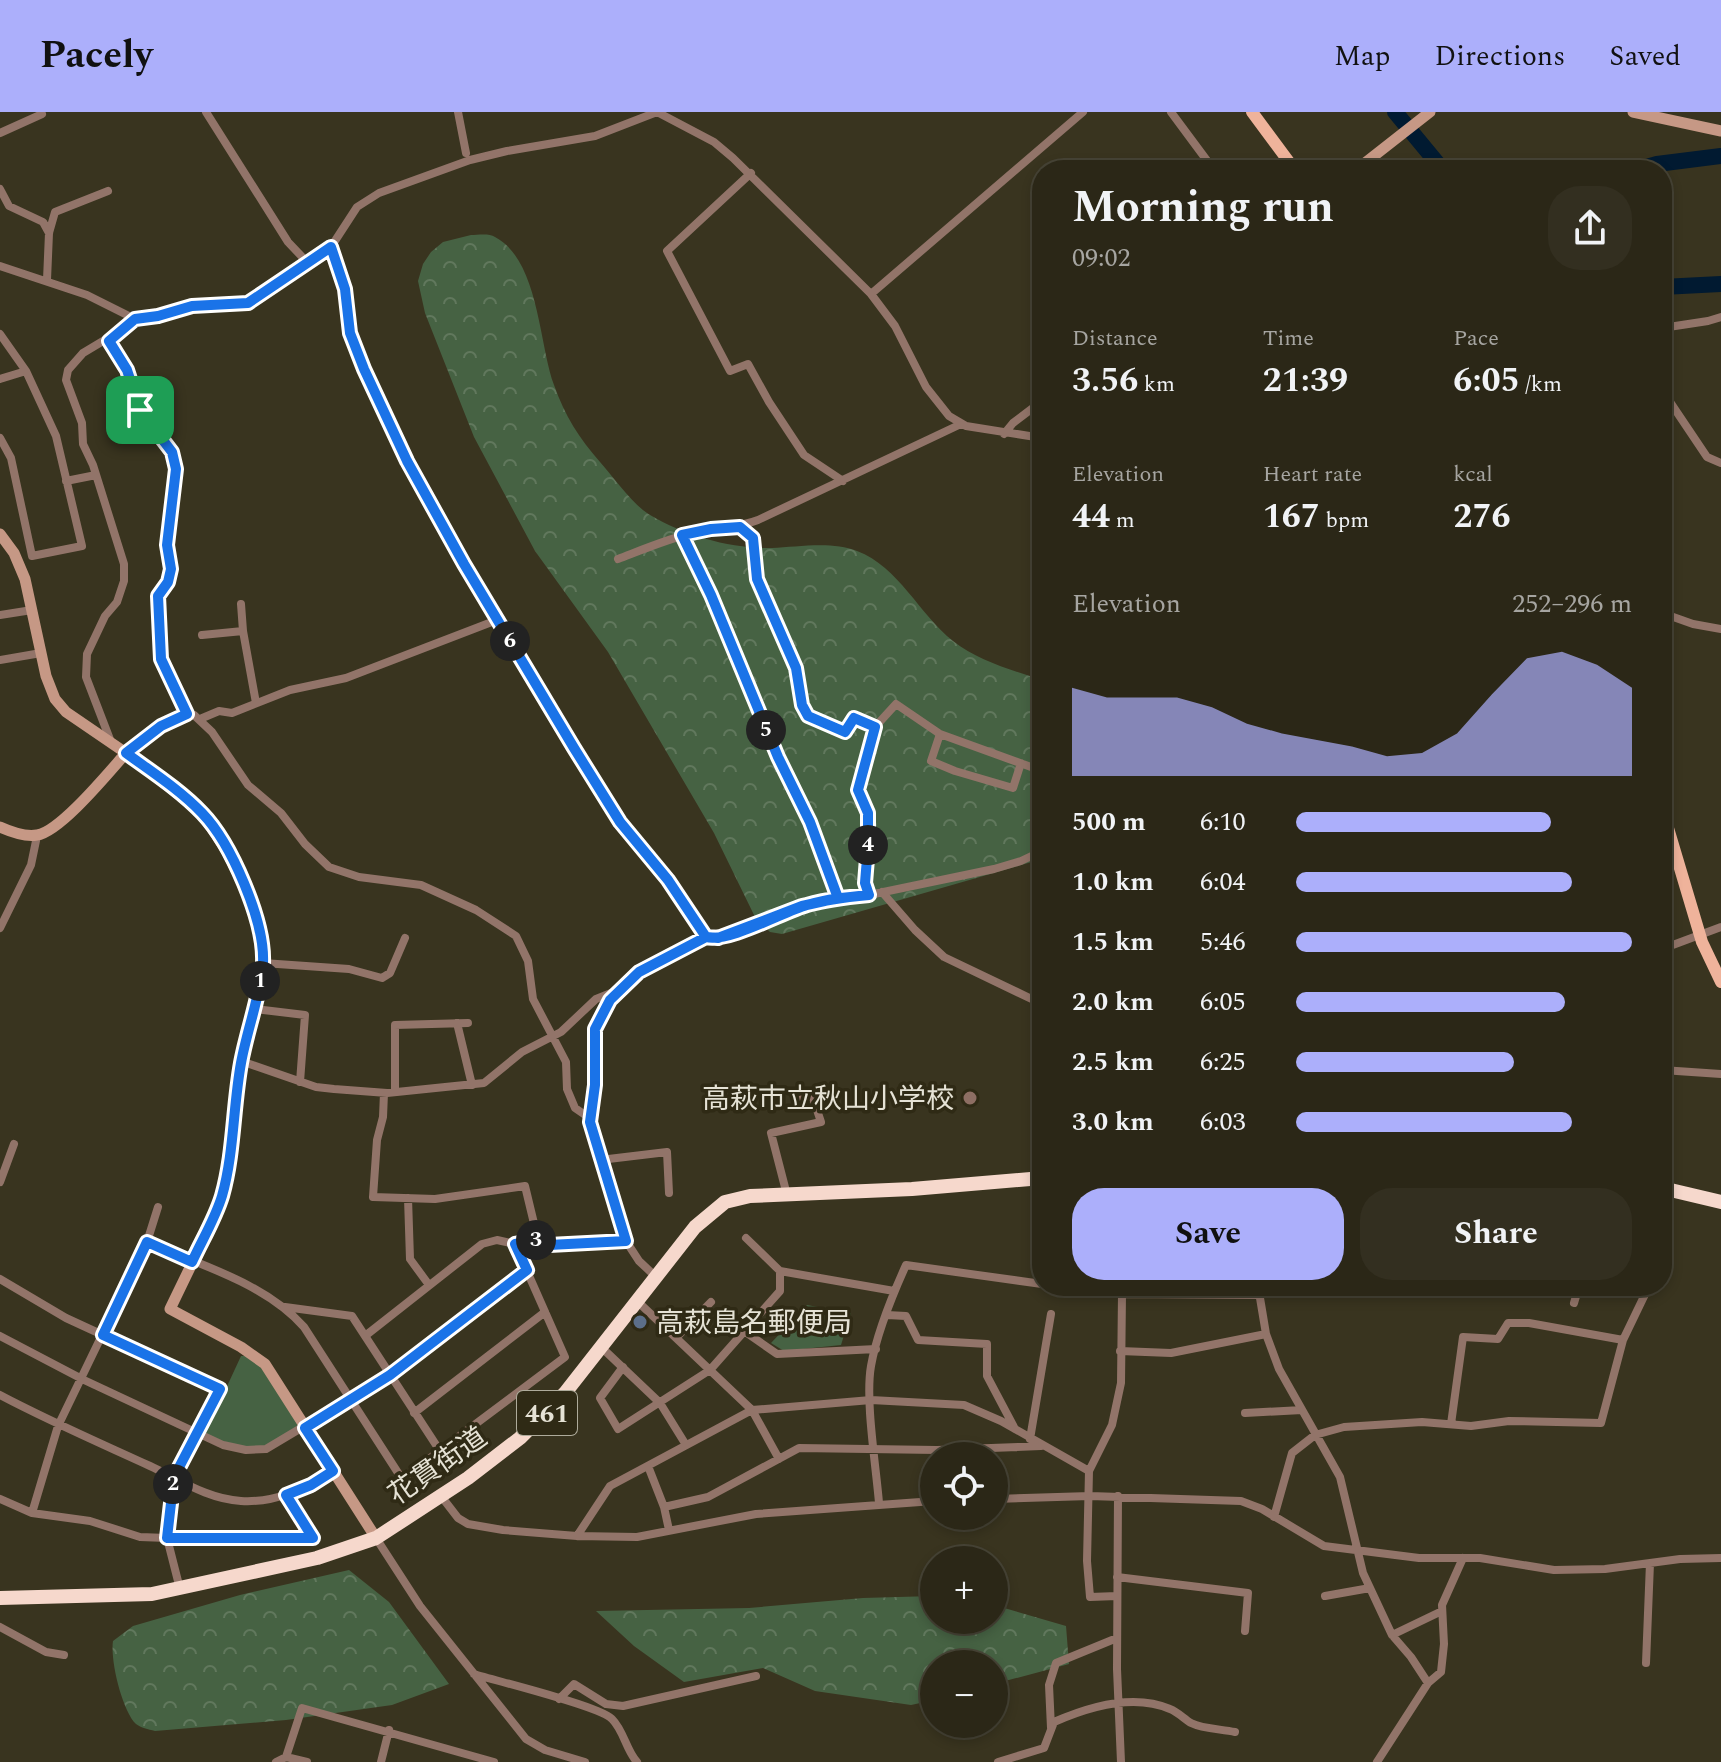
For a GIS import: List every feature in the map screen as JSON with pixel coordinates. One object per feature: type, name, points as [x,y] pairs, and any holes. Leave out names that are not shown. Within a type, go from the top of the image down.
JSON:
[{"type":"highway","name":"花貫街道","points":[[0,1598],[120,1596],[180,1589],[317,1558],[376,1538],[441,1496],[529,1429],[565,1393],[695,1227],[725,1202],[736,1198],[1032,1179]]},
{"type":"highway","points":[[1672,1190],[1721,1202]]},
{"type":"main road","points":[[1252,112],[1288,160]]},
{"type":"main road","points":[[1672,841],[1700,934],[1721,982]]},
{"type":"street","points":[[206,112],[288,242],[307,262]]},
{"type":"street","points":[[458,112],[466,153]]},
{"type":"street","points":[[111,744],[86,677],[87,654],[105,616],[117,602],[124,581],[124,564],[83,444],[82,423],[66,380],[68,370],[83,353],[135,319],[192,306],[248,303],[331,247],[357,207],[379,193],[479,158],[595,136],[657,112],[714,142],[751,173],[871,294],[895,326],[933,398],[949,416],[961,424],[1032,437]]},
{"type":"street","points":[[871,294],[1083,112]]},
{"type":"street","points":[[1171,112],[1207,160]]},
{"type":"street","points":[[1369,160],[1430,112]]},
{"type":"street","points":[[1633,112],[1721,131]]},
{"type":"street","points":[[0,133],[42,114]]},
{"type":"street","points":[[751,173],[667,251],[730,371],[748,364],[804,455],[843,481]]},
{"type":"street","points":[[0,189],[9,206],[43,222],[49,233]]},
{"type":"street","points":[[47,280],[49,233],[55,212],[108,191]]},
{"type":"street","points":[[331,247],[345,289],[350,333],[407,461],[497,620],[620,822],[668,880],[706,937]]},
{"type":"street","points":[[0,266],[87,295],[135,319]]},
{"type":"street","points":[[1672,326],[1721,317]]},
{"type":"street","points":[[0,334],[26,371],[56,436],[82,546],[32,556],[13,467],[0,438]]},
{"type":"street","points":[[113,335],[109,341],[127,370],[140,410],[172,452],[176,469],[167,545],[171,569],[168,582],[158,596],[161,659],[187,714],[200,719],[248,785],[281,813],[305,844],[329,867],[359,877],[421,885],[476,910],[516,936],[528,961],[533,999],[566,1062],[567,1089],[575,1108],[591,1119]]},
{"type":"street","points":[[0,379],[26,371]]},
{"type":"street","points":[[1672,405],[1707,457],[1721,463]]},
{"type":"street","points":[[1004,434],[1032,409]]},
{"type":"street","points":[[618,559],[682,535],[740,527],[961,424]]},
{"type":"street","points":[[66,481],[96,475]]},
{"type":"street","points":[[740,527],[753,538],[757,579],[796,668],[802,705],[808,716],[845,732],[854,718],[875,727]]},
{"type":"street","points":[[0,534],[18,561],[55,699],[66,712],[181,794],[212,826],[255,911],[263,963],[241,1061],[224,1186],[214,1218],[170,1309],[241,1347],[265,1364],[420,1606],[473,1674],[532,1745],[585,1762]]},
{"type":"street","points":[[682,535],[711,595],[778,757],[810,822],[838,898]]},
{"type":"street","points":[[241,604],[256,703]]},
{"type":"street","points":[[0,615],[32,610]]},
{"type":"street","points":[[1672,617],[1721,629]]},
{"type":"street","points":[[200,719],[219,711],[232,713],[290,690],[346,678],[497,620]]},
{"type":"street","points":[[202,635],[243,631]]},
{"type":"street","points":[[0,660],[41,653]]},
{"type":"street","points":[[869,895],[865,883],[868,813],[858,790],[875,727],[896,704],[940,734],[1032,767]]},
{"type":"street","points":[[0,827],[37,836],[46,833],[60,823],[126,753],[161,726],[187,714]]},
{"type":"street","points":[[940,734],[931,761],[955,771],[1013,788],[1021,763]]},
{"type":"street","points":[[0,928],[31,865],[37,836]]},
{"type":"street","points":[[655,1276],[639,1261],[626,1241],[600,1160],[591,1119],[595,1085],[595,1029],[604,1009],[621,989],[654,963],[706,937],[718,938],[802,906],[994,869],[1032,856]]},
{"type":"street","points":[[882,892],[944,957],[1032,999]]},
{"type":"street","points":[[1672,945],[1721,927]]},
{"type":"street","points":[[263,963],[349,969],[382,978],[390,973],[405,938]]},
{"type":"street","points":[[241,1061],[325,1088],[384,1093],[489,1082],[522,1052],[554,1037],[596,999],[621,989]]},
{"type":"street","points":[[255,1009],[305,1015],[300,1082]]},
{"type":"street","points":[[457,1023],[472,1085]]},
{"type":"street","points":[[395,1092],[395,1025],[468,1023]]},
{"type":"street","points":[[1672,1071],[1721,1074]]},
{"type":"street","points":[[384,1093],[373,1197],[435,1199],[525,1186],[538,1240]]},
{"type":"street","points":[[787,1195],[771,1133],[821,1122],[815,1094],[802,1099]]},
{"type":"street","points":[[0,1182],[14,1144]]},
{"type":"street","points":[[600,1160],[667,1152],[669,1193]]},
{"type":"street","points":[[408,1198],[410,1259],[429,1285]]},
{"type":"street","points":[[32,1513],[58,1426],[147,1242],[158,1207]]},
{"type":"street","points":[[746,1238],[780,1271],[894,1291]]},
{"type":"street","points":[[365,1336],[485,1243],[497,1240],[515,1244],[538,1240],[549,1245],[626,1241]]},
{"type":"street","points":[[147,1242],[258,1291],[285,1307],[304,1327],[402,1479],[565,1357],[515,1244]]},
{"type":"street","points":[[879,1503],[871,1367],[894,1291],[906,1265],[1032,1283]]},
{"type":"street","points":[[0,1336],[223,1445],[255,1450],[274,1447],[390,1375],[527,1270]]},
{"type":"street","points":[[623,1367],[600,1398],[618,1429],[710,1370],[780,1291],[780,1271]]},
{"type":"street","points":[[0,1279],[66,1318],[220,1389],[174,1477],[167,1538],[180,1589]]},
{"type":"street","points":[[1117,1596],[1090,1597],[1087,1561],[1089,1471],[1112,1425],[1121,1383],[1123,1296]]},
{"type":"street","points":[[1260,1296],[1266,1334],[1279,1369],[1340,1477],[1357,1550],[1370,1588],[1392,1635],[1428,1683]]},
{"type":"street","points":[[1574,1303],[1576,1296]]},
{"type":"street","points":[[1274,1517],[1292,1453],[1315,1435],[1344,1427],[1422,1422],[1471,1426],[1509,1421],[1601,1423],[1623,1340],[1644,1296]]},
{"type":"street","points":[[636,1300],[752,1410],[779,1459]]},
{"type":"street","points":[[677,1337],[711,1302]]},
{"type":"street","points":[[285,1307],[352,1316],[440,1451]]},
{"type":"street","points":[[414,1413],[545,1312]]},
{"type":"street","points":[[1030,1439],[1051,1314]]},
{"type":"street","points":[[887,1315],[906,1316],[918,1340],[987,1344],[987,1376],[1016,1430]]},
{"type":"street","points":[[1451,1424],[1463,1337],[1498,1339],[1508,1323],[1529,1323],[1623,1340]]},
{"type":"street","points":[[744,1331],[777,1354],[876,1349]]},
{"type":"street","points":[[1120,1351],[1171,1353],[1266,1334]]},
{"type":"street","points":[[600,1346],[660,1403],[686,1445]]},
{"type":"street","points":[[0,1395],[58,1426],[201,1492],[224,1499],[252,1501],[286,1495],[311,1485],[333,1471]]},
{"type":"street","points":[[577,1536],[610,1486],[752,1410],[871,1400],[964,1405],[1089,1471]]},
{"type":"street","points":[[1245,1413],[1302,1410]]},
{"type":"street","points":[[664,1507],[708,1497],[799,1448],[937,1450],[1042,1446]]},
{"type":"street","points":[[648,1466],[664,1507],[669,1530]]},
{"type":"street","points":[[0,1499],[32,1513],[90,1521],[140,1537],[313,1538],[286,1495]]},
{"type":"street","points":[[441,1496],[458,1518],[468,1524],[577,1536],[637,1537],[756,1514],[920,1502]]},
{"type":"street","points":[[1118,1496],[1117,1638],[1121,1762]]},
{"type":"street","points":[[1008,1499],[1118,1496],[1241,1501],[1262,1509],[1324,1546],[1419,1558],[1480,1558],[1554,1570],[1605,1569],[1721,1558]]},
{"type":"street","points":[[1377,1762],[1428,1683],[1441,1672],[1444,1644],[1442,1611],[1463,1558]]},
{"type":"street","points":[[1646,1663],[1650,1563]]},
{"type":"street","points":[[1117,1577],[1248,1593],[1245,1631]]},
{"type":"street","points":[[1325,1596],[1370,1588]]},
{"type":"street","points":[[1392,1635],[1442,1611]]},
{"type":"street","points":[[0,1627],[46,1652],[64,1655]]},
{"type":"street","points":[[1051,1729],[1049,1685],[1056,1663],[1117,1638]]},
{"type":"street","points":[[473,1674],[610,1716],[627,1740],[631,1756],[637,1762]]},
{"type":"street","points":[[559,1699],[574,1684],[606,1704],[623,1706],[756,1676]]},
{"type":"street","points":[[998,1762],[1044,1748],[1054,1722],[1079,1711],[1118,1702],[1149,1703],[1171,1709],[1193,1724],[1235,1732]]},
{"type":"street","points":[[286,1757],[302,1708],[494,1762]]},
{"type":"street","points":[[381,1762],[389,1730]]},
{"type":"street","points":[[276,1762],[286,1757],[307,1762]]},
{"type":"green space","points":[[471,235],[487,235],[510,248],[529,283],[549,368],[563,407],[586,444],[644,511],[678,529],[725,544],[757,548],[826,545],[857,551],[872,558],[897,579],[953,641],[973,654],[1032,677],[1032,862],[782,934],[770,932],[755,917],[714,833],[608,652],[535,551],[474,437],[425,313],[418,281],[423,264],[443,242]]},
{"type":"green space","points":[[807,1305],[851,1313],[841,1345],[784,1351],[771,1343]]},
{"type":"green space","points":[[241,1356],[254,1356],[305,1428],[255,1450],[204,1436]]},
{"type":"green space","points":[[349,1570],[389,1602],[449,1684],[392,1705],[286,1720],[155,1731],[138,1725],[131,1717],[118,1684],[113,1641],[133,1626],[240,1595]]},
{"type":"green space","points":[[920,1596],[920,1634],[1008,1634],[1008,1609],[1066,1626],[1069,1664],[1008,1680],[1008,1650],[920,1650],[920,1703],[911,1705],[815,1691],[763,1668],[684,1682],[634,1646],[596,1611],[749,1608]]},
{"type":"waterway","points":[[1395,112],[1435,160]]},
{"type":"waterway","points":[[1672,162],[1721,156]]},
{"type":"waterway","points":[[1672,286],[1721,284]]},
{"type":"place","name":"高萩市立秋山小学校","points":[[970,1098]]},
{"type":"place","name":"高萩島名郵便局","points":[[640,1322]]},
{"type":"route","points":[[140,410],[127,370],[109,341],[113,335],[135,319],[192,306],[248,303],[331,247],[345,289],[350,333],[407,461],[464,564],[620,822],[668,880],[706,937],[711,938],[718,938],[755,925],[802,906],[838,898],[810,822],[778,757],[711,595],[682,535],[740,527],[753,538],[757,579],[796,668],[802,705],[808,716],[845,732],[854,718],[875,727],[858,790],[868,813],[865,883],[869,895],[802,906],[718,938],[706,937],[639,972],[610,1000],[595,1029],[595,1085],[590,1122],[626,1241],[549,1245],[538,1240],[515,1244],[527,1270],[390,1375],[305,1428],[333,1471],[311,1485],[286,1495],[313,1538],[167,1538],[174,1477],[220,1389],[103,1335],[147,1242],[192,1262],[214,1218],[224,1186],[241,1061],[263,963],[255,911],[212,826],[181,794],[126,753],[161,726],[187,714],[161,659],[158,596],[168,582],[171,569],[167,545],[176,469],[172,452],[140,410]]}]
